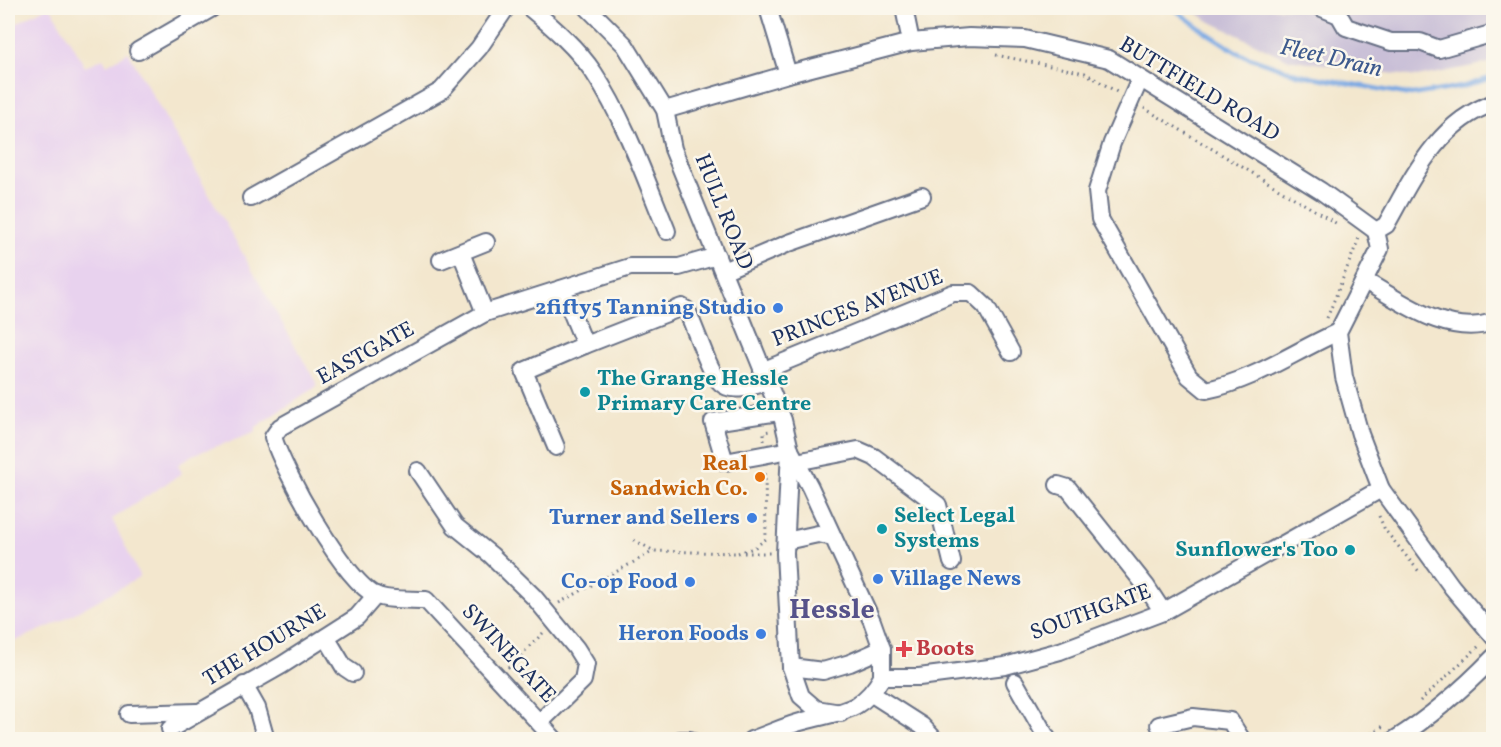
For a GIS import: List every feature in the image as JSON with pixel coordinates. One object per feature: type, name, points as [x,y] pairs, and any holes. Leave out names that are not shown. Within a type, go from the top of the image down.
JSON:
[{"type":"street","points":[[138,51],[212,8]]},
{"type":"street","points":[[251,198],[441,91],[479,48],[506,8]]},
{"type":"street","points":[[530,8],[558,32],[592,72],[621,119],[667,231]]},
{"type":"street","name":"HULL ROAD","points":[[588,8],[625,45],[665,110],[673,149],[779,412],[793,456]]},
{"type":"street","points":[[768,8],[788,74]]},
{"type":"street","points":[[904,8],[911,42]]},
{"type":"street","points":[[1322,8],[1339,15],[1346,27],[1391,42],[1420,42],[1439,49],[1494,33]]},
{"type":"street","name":"BUTTFIELD ROAD","points":[[665,110],[788,74],[911,42],[969,37],[1025,39],[1109,59],[1322,191],[1376,231]]},
{"type":"street","points":[[1140,78],[1112,143],[1096,191],[1100,219],[1189,376],[1206,390],[1260,374],[1333,328],[1365,281],[1380,249],[1376,231],[1386,225],[1421,163],[1445,133],[1487,105]]},
{"type":"street","name":"EASTGATE","points":[[376,595],[352,576],[335,552],[278,454],[273,437],[280,428],[484,313],[630,267],[720,264],[789,243],[922,196]]},
{"type":"street","points":[[441,260],[486,242]]},
{"type":"street","points":[[460,253],[484,313]]},
{"type":"street","points":[[1365,281],[1433,320],[1464,326],[1494,322]]},
{"type":"street","points":[[556,447],[524,371],[585,345],[562,289]]},
{"type":"street","name":"PRINCES AVENUE","points":[[585,345],[682,307],[687,310],[715,380],[727,388],[746,388],[764,376],[953,293],[971,293],[986,307],[1011,352]]},
{"type":"street","points":[[1333,328],[1360,434],[1381,489],[1452,587],[1494,637]]},
{"type":"street","points":[[779,412],[713,422],[725,462],[858,450],[874,457],[938,505],[952,562]]},
{"type":"street","points":[[757,739],[801,721],[851,710],[872,694],[882,677],[882,649],[872,621],[793,456]]},
{"type":"street","points":[[793,456],[786,547],[791,666],[801,696],[801,721]]},
{"type":"street","points":[[418,471],[455,526],[491,555],[546,611],[586,664],[583,680],[540,722]]},
{"type":"street","points":[[1058,485],[1068,488],[1146,585],[1162,612]]},
{"type":"street","name":"SOUTHGATE","points":[[882,677],[919,677],[1005,666],[1060,651],[1162,612],[1381,489]]},
{"type":"street","points":[[786,547],[818,534],[833,537]]},
{"type":"street","name":"SWINEGATE","points":[[376,595],[426,600],[555,740]]},
{"type":"street","name":"THE HOURNE","points":[[170,729],[357,617],[376,595]]},
{"type":"street","points":[[326,637],[344,667],[353,673]]},
{"type":"street","points":[[791,666],[823,671],[850,663],[882,649]]},
{"type":"street","points":[[1394,740],[1420,723],[1494,657]]},
{"type":"street","points":[[1015,682],[1048,740]]},
{"type":"street","points":[[244,685],[257,708],[266,740]]},
{"type":"street","points":[[872,694],[922,726],[935,740]]},
{"type":"street","points":[[801,696],[816,709],[841,713]]},
{"type":"street","points":[[129,714],[198,712]]},
{"type":"street","points":[[1159,725],[1193,717],[1230,721],[1242,740]]},
{"type":"street","points":[[680,740],[690,740]]},
{"type":"path","points":[[993,54],[1084,73],[1125,97]]},
{"type":"path","points":[[1135,103],[1349,231]]},
{"type":"path","points":[[1333,328],[1326,313],[1359,237]]},
{"type":"path","points":[[765,444],[764,432],[775,431]]},
{"type":"path","points":[[738,553],[754,548],[766,539],[765,468]]},
{"type":"path","points":[[1376,508],[1385,530],[1422,574]]},
{"type":"path","points":[[634,540],[654,551],[738,553],[786,547]]},
{"type":"path","points":[[499,677],[548,629],[538,617],[654,551]]},
{"type":"path","points":[[1419,702],[1479,646],[1472,637]]},
{"type":"path","points":[[1362,740],[1391,722]]},
{"type":"shaded area","points":[[45,8],[51,8],[85,67],[103,58],[107,65],[128,52],[318,386],[256,427],[254,433],[192,455],[178,465],[182,473],[112,519],[140,577],[55,624],[8,644],[8,28]]},
{"type":"shaded area","points":[[1190,8],[1493,8],[1493,62],[1417,77],[1287,59],[1207,20]]},
{"type":"waterway","name":"Fleet Drain","points":[[1173,8],[1240,54],[1298,74],[1411,95],[1462,87],[1494,77]]},
{"type":"place","name":"2fifty5 Tanning Studio","points":[[778,308]]},
{"type":"place","name":"The Grange Hessle Primary Care Centre","points":[[585,392]]},
{"type":"place","name":"Real Sandwich Co.","points":[[760,477]]},
{"type":"place","name":"Turner and Sellers","points":[[752,518]]},
{"type":"place","name":"Select Legal Systems","points":[[882,529]]},
{"type":"place","name":"Sunflower's Too","points":[[1350,550]]},
{"type":"place","name":"Village News","points":[[878,579]]},
{"type":"place","name":"Co-op Food","points":[[690,582]]},
{"type":"place","name":"Heron Foods","points":[[761,634]]},
{"type":"place","name":"Boots","points":[[904,649]]},
{"type":"district","name":"Hessle","points":[[832,610]]}]
